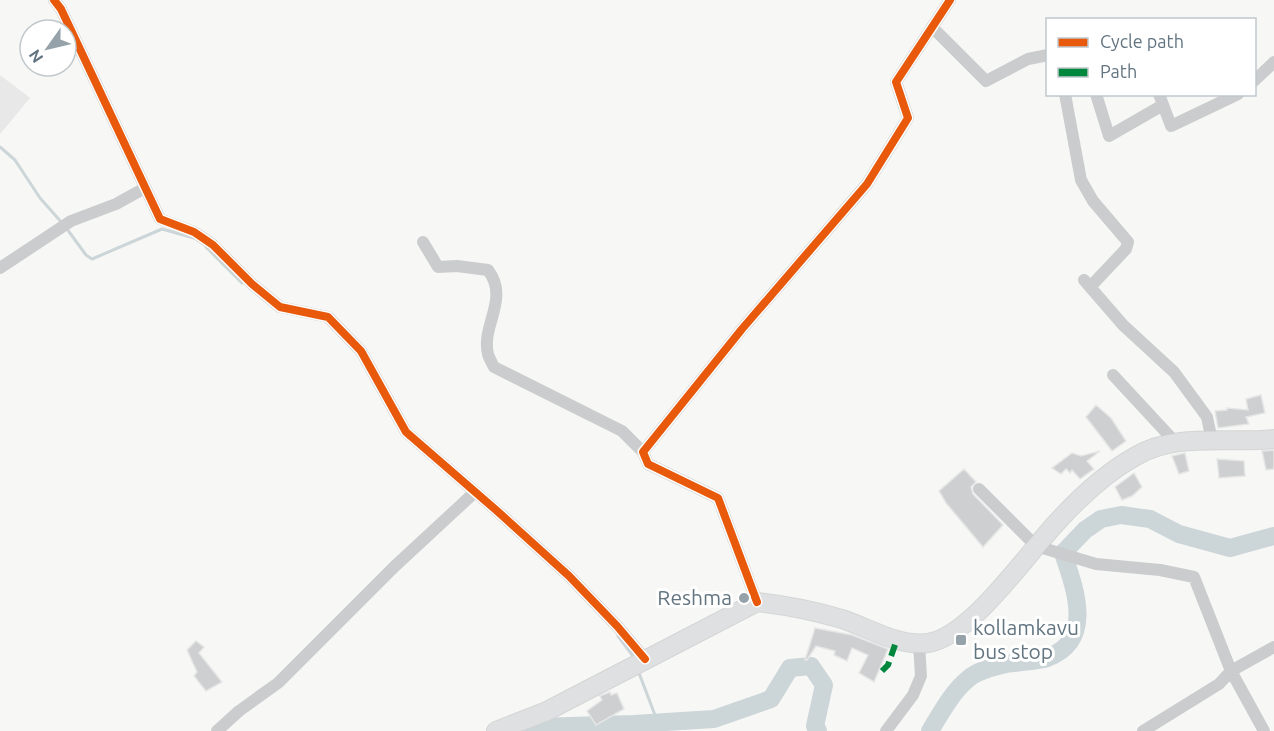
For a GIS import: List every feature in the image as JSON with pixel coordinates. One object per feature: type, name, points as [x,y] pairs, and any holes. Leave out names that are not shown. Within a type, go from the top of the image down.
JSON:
[{"type":"main road","points":[[496,731],[547,711],[757,602],[777,604],[841,619],[910,644],[932,643],[959,629],[994,595],[1060,518],[1109,474],[1136,456],[1156,447],[1176,442],[1274,439]]},
{"type":"street","points":[[54,0],[61,9],[160,219],[194,232],[213,244],[252,284],[280,307],[328,316],[361,351],[406,432],[569,576],[645,659]]},
{"type":"street","points":[[643,452],[742,329],[867,183],[908,118],[896,82],[950,0]]},
{"type":"street","points":[[932,27],[986,81],[1028,59],[1046,56]]},
{"type":"street","points":[[1256,79],[1274,62]]},
{"type":"street","points":[[1065,96],[1081,180],[1093,201],[1128,242],[1126,249],[1087,284],[1123,325],[1174,372],[1207,417],[1212,441]]},
{"type":"street","points":[[1097,96],[1109,135],[1161,100],[1171,126],[1234,96]]},
{"type":"street","points":[[0,268],[71,221],[116,204],[146,188]]},
{"type":"street","points":[[423,242],[438,267],[457,266],[488,270],[496,280],[496,309],[489,333],[487,353],[494,367],[622,431],[643,452],[648,464],[718,498],[757,602]]},
{"type":"street","points":[[1113,375],[1176,442]]},
{"type":"street","points":[[978,489],[1036,546],[1096,564],[1160,570],[1194,577],[1231,671],[1264,731]]},
{"type":"street","points":[[217,731],[239,711],[278,683],[394,567],[475,492]]},
{"type":"street","points":[[886,731],[913,695],[921,676],[919,644]]},
{"type":"street","points":[[1143,731],[1219,684],[1231,671],[1274,647]]},
{"type":"shaded area","points":[[0,75],[30,98],[0,134]]},
{"type":"building","points":[[1261,395],[1265,413],[1246,417],[1249,424],[1218,428],[1215,411],[1227,410],[1227,408],[1248,410],[1246,399]]},
{"type":"building","points":[[1096,405],[1111,418],[1126,441],[1112,451],[1086,417]]},
{"type":"building","points":[[1274,450],[1274,469],[1266,470],[1262,451]]},
{"type":"building","points":[[1100,451],[1087,461],[1094,469],[1080,479],[1072,470],[1070,473],[1066,469],[1061,474],[1052,468],[1072,453],[1081,456]]},
{"type":"building","points":[[1185,453],[1189,471],[1179,474],[1172,456]]},
{"type":"building","points":[[1217,459],[1244,461],[1245,476],[1219,478]]},
{"type":"building","points":[[964,469],[976,482],[971,487],[973,494],[1003,525],[983,547],[946,503],[939,491]]},
{"type":"building","points":[[1134,473],[1142,487],[1132,496],[1122,500],[1115,487]]},
{"type":"building","points":[[815,628],[852,635],[888,649],[874,682],[859,673],[868,655],[852,648],[847,661],[834,655],[835,651],[816,646],[805,660]]},
{"type":"building","points":[[196,641],[204,647],[199,653],[222,682],[206,691],[194,676],[197,672],[187,650]]},
{"type":"building","points":[[610,692],[611,695],[617,693],[624,709],[596,725],[587,711],[602,700],[600,696]]},
{"type":"waterway","points":[[0,147],[15,160],[40,198],[63,224]]},
{"type":"waterway","points":[[67,229],[86,255],[92,259],[162,229],[194,238]]},
{"type":"waterway","points":[[206,247],[242,283]]},
{"type":"waterway","points":[[930,731],[952,696],[976,673],[1006,664],[1047,658],[1062,650],[1071,639],[1078,612],[1063,553],[1085,530],[1101,519],[1121,515],[1150,519],[1179,534],[1230,548],[1274,536]]},
{"type":"waterway","points":[[618,636],[633,656]]},
{"type":"waterway","points":[[530,731],[538,727],[714,719],[771,699],[790,668],[811,666],[824,685],[815,726],[818,731]]},
{"type":"waterway","points":[[639,673],[658,723]]},
{"type":"marked path","points":[[882,671],[888,665],[897,639]]},
{"type":"cycle path","points":[[54,0],[61,9],[160,219],[194,232],[213,245],[252,284],[280,307],[328,317],[361,351],[406,432],[569,576],[645,659]]},
{"type":"cycle path","points":[[757,602],[718,498],[648,464],[643,452],[742,329],[867,184],[908,118],[896,82],[950,0]]},
{"type":"place","name":"Reshma","points":[[744,598]]},
{"type":"place","name":"kollamkavu bus stop","points":[[961,640]]}]
